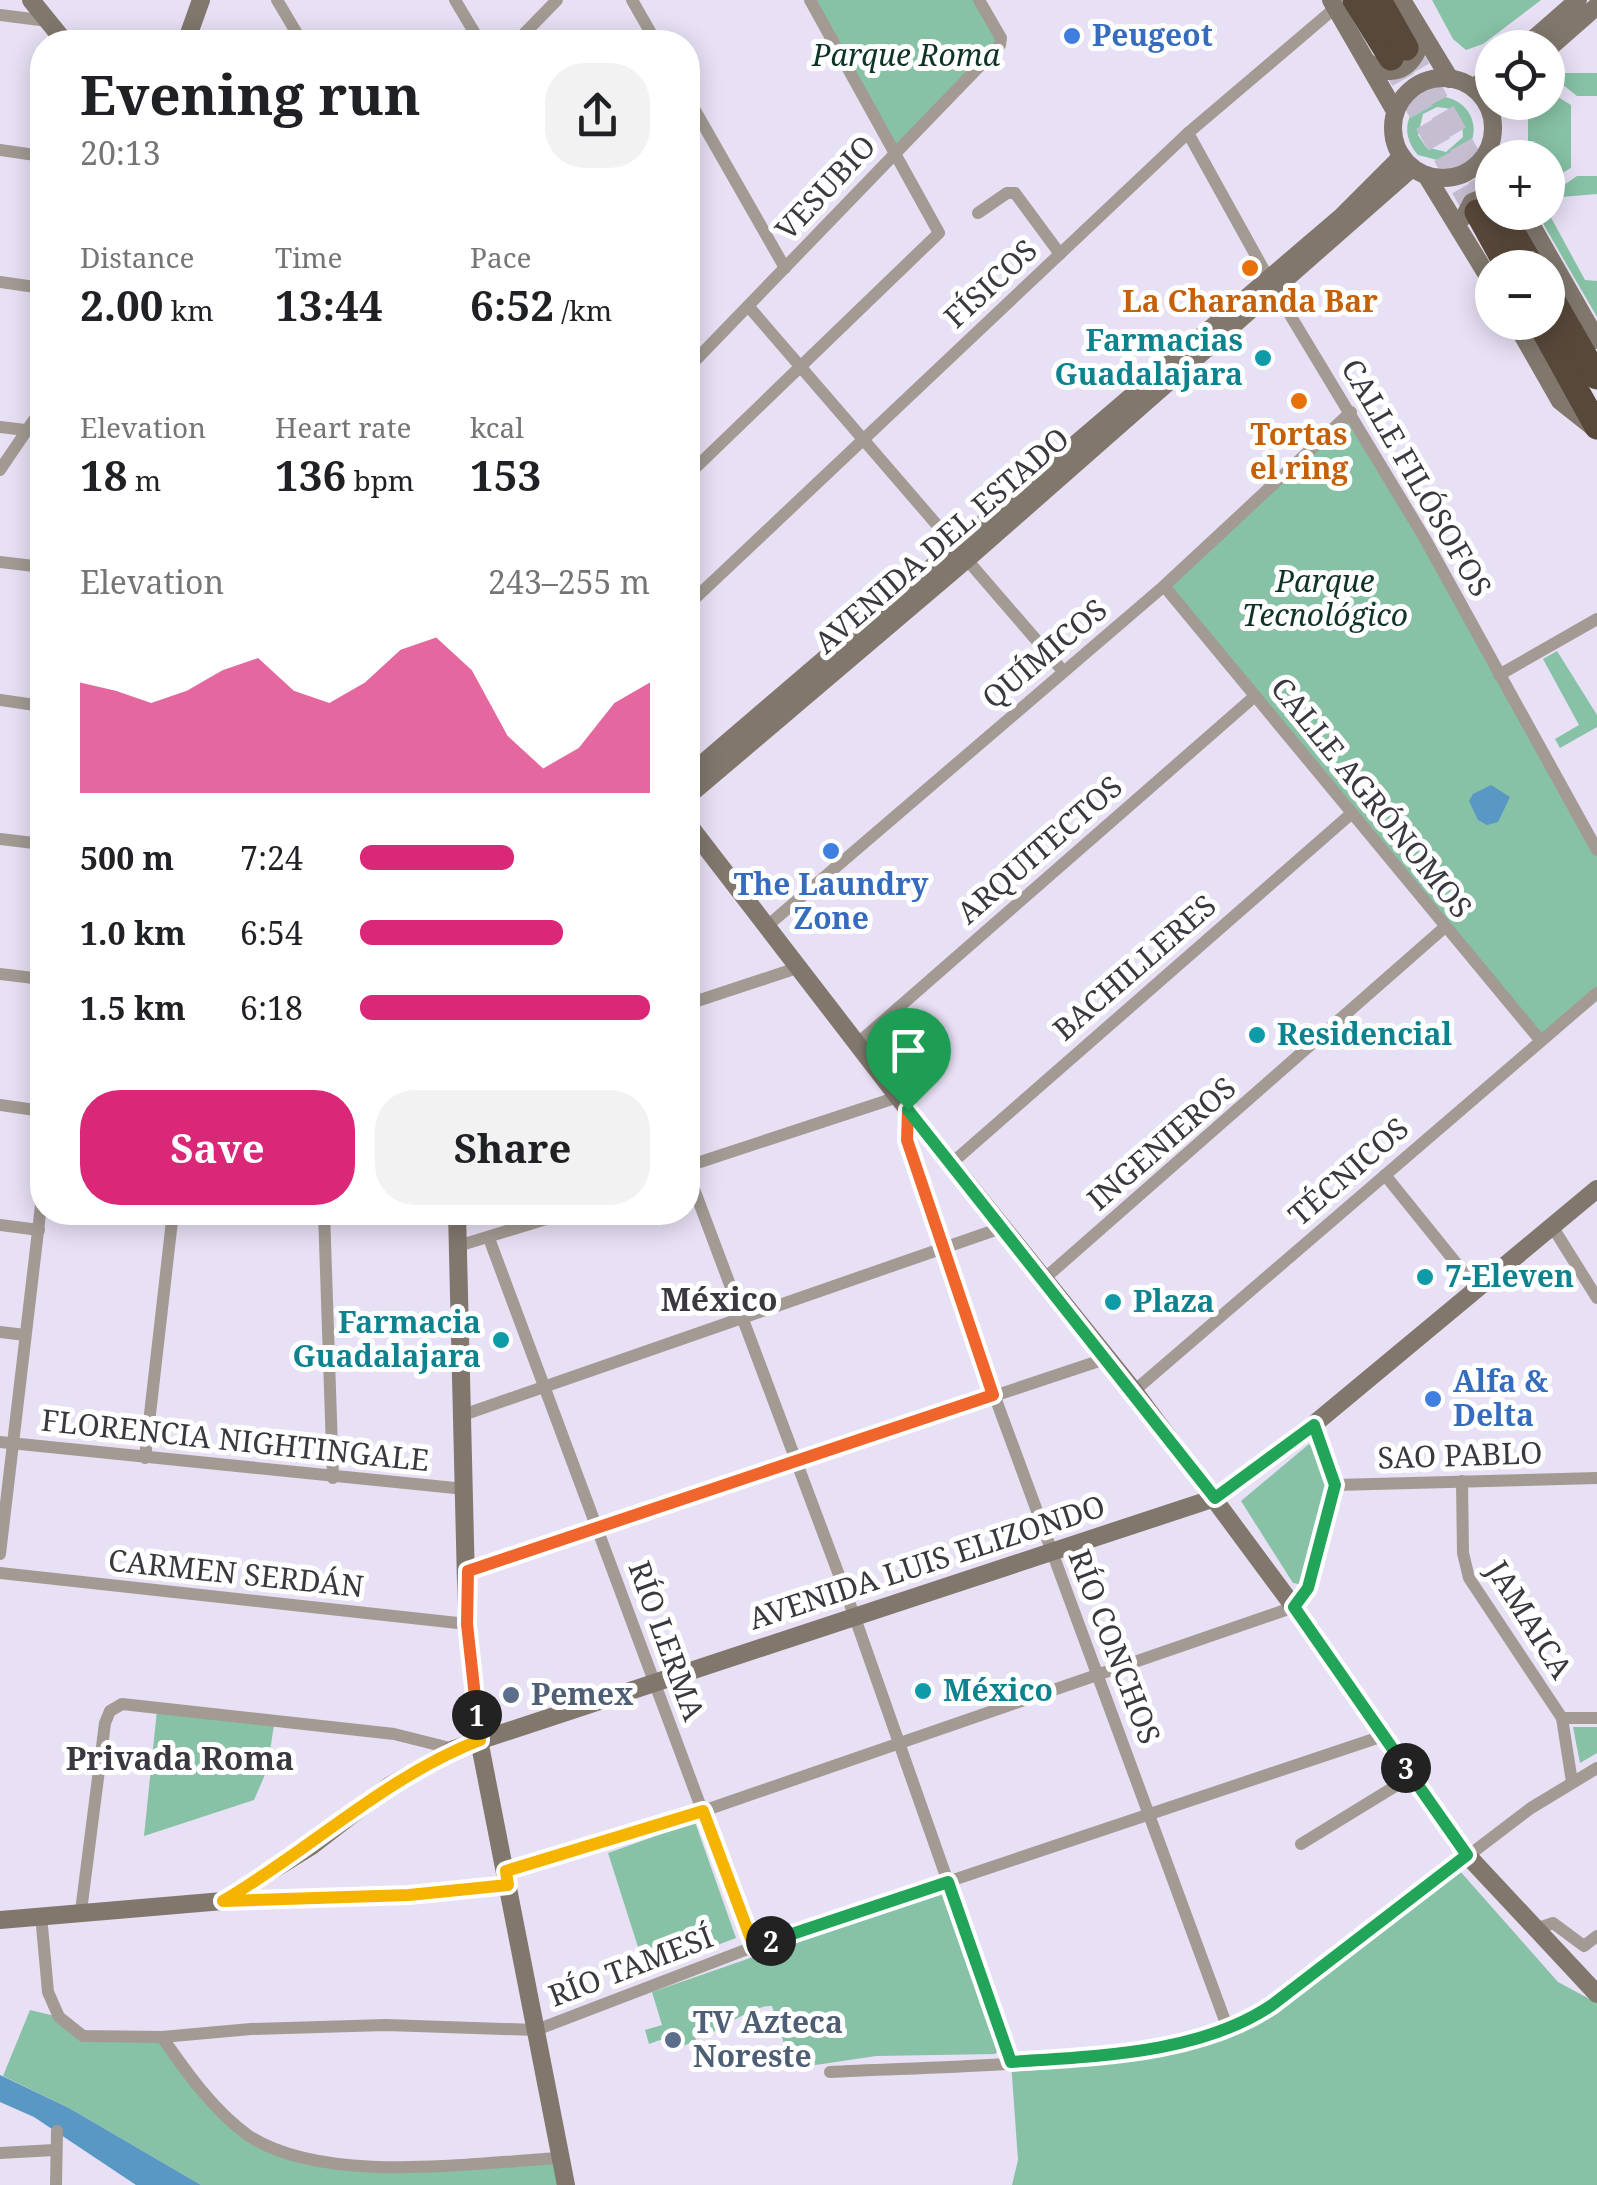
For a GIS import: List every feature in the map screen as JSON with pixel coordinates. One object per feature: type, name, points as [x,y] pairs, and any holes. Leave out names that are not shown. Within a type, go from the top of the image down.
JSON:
[{"type":"highway","points":[[1380,0],[1396,51]]},
{"type":"highway","points":[[1340,2],[1396,51]]},
{"type":"highway","points":[[1500,230],[1517,250]]},
{"type":"highway","points":[[1565,321],[1597,377]]},
{"type":"highway","points":[[1548,340],[1597,428]]},
{"type":"street","points":[[31,0],[55,30]]},
{"type":"street","points":[[190,30],[201,0]]},
{"type":"street","points":[[276,0],[295,30]]},
{"type":"street","points":[[455,0],[473,30]]},
{"type":"street","points":[[528,30],[557,0]]},
{"type":"street","points":[[632,0],[649,30]]},
{"type":"street","points":[[700,463],[938,233],[810,0]]},
{"type":"street","name":"VESUBIO","points":[[700,356],[1001,42],[980,0]]},
{"type":"street","points":[[1402,0],[1394,136],[1413,166],[1475,206]]},
{"type":"street","points":[[1544,30],[1578,0]]},
{"type":"street","name":"FÍSICOS","points":[[700,594],[1188,133],[1340,2]]},
{"type":"street","points":[[1565,33],[1597,6]]},
{"type":"street","points":[[0,16],[48,21]]},
{"type":"street","points":[[1396,51],[1475,90]]},
{"type":"street","points":[[1396,111],[1414,87],[1450,78]]},
{"type":"street","points":[[700,119],[785,268]]},
{"type":"street","name":"CALLE FILÓSOFOS","points":[[1188,133],[1597,850]]},
{"type":"street","points":[[0,150],[30,154]]},
{"type":"street","points":[[1413,166],[1445,178],[1464,174],[1475,165]]},
{"type":"street","name":"AVENIDA DEL ESTADO","points":[[700,785],[961,554],[1413,166]]},
{"type":"street","points":[[978,213],[1007,193],[1015,193],[1060,254]]},
{"type":"street","points":[[1534,230],[1597,340]]},
{"type":"street","points":[[0,282],[30,286]]},
{"type":"street","points":[[749,307],[1063,671]]},
{"type":"street","points":[[1525,340],[1560,400],[1597,428]]},
{"type":"street","name":"QUÍMICOS","points":[[766,927],[1164,586],[1350,412]]},
{"type":"street","points":[[0,427],[30,430]]},
{"type":"street","points":[[0,470],[30,438]]},
{"type":"street","name":"AVENIDA DEL ESTADO","points":[[700,766],[961,554]]},
{"type":"street","points":[[0,562],[30,566]]},
{"type":"street","name":"CALLE AGRÓNOMOS","points":[[1164,586],[1540,1040]]},
{"type":"street","points":[[1499,675],[1597,619]]},
{"type":"street","name":"ARQUITECTOS","points":[[858,1043],[1255,696]]},
{"type":"street","points":[[0,700],[30,704]]},
{"type":"street","name":"BACHILLERES","points":[[952,1162],[1352,812]]},
{"type":"street","points":[[0,839],[30,843]]},
{"type":"street","points":[[700,845],[1134,1390],[1294,1607],[1467,1855],[1597,1994]]},
{"type":"street","name":"INGENIEROS","points":[[1045,1278],[1445,928]]},
{"type":"street","points":[[700,1000],[797,968]]},
{"type":"street","points":[[0,974],[30,978]]},
{"type":"street","name":"TÉCNICOS","points":[[1134,1390],[1597,993]]},
{"type":"street","points":[[700,1166],[903,1103]]},
{"type":"street","name":"RÍO CONCHOS","points":[[903,1103],[907,1140],[940,1248],[1228,2029]]},
{"type":"street","points":[[0,1105],[30,1109]]},
{"type":"street","points":[[1385,1175],[1477,1290]]},
{"type":"street","name":"AVENIDA LUIS ELIZONDO","points":[[223,1901],[312,1845],[404,1776],[454,1750],[1215,1498],[1314,1425],[1597,1189]]},
{"type":"street","points":[[700,1203],[854,1616],[1011,2062]]},
{"type":"street","points":[[0,1225],[39,1230]]},
{"type":"street","points":[[0,1550],[6,1443],[39,1225]]},
{"type":"street","points":[[145,1458],[172,1225]]},
{"type":"street","points":[[324,1225],[333,1478]]},
{"type":"street","points":[[457,1225],[467,1624],[480,1740],[566,2185]]},
{"type":"street","points":[[458,1246],[532,1225]]},
{"type":"street","points":[[1552,1226],[1597,1298]]},
{"type":"street","points":[[460,1416],[740,1315],[1004,1227]]},
{"type":"street","name":"RÍO LERMA","points":[[490,1240],[754,1947]]},
{"type":"street","points":[[0,1332],[25,1336]]},
{"type":"street","points":[[468,1571],[794,1459],[1108,1358]]},
{"type":"street","points":[[1314,1425],[1335,1485]]},
{"type":"street","name":"FLORENCIA NIGHTINGALE","points":[[6,1443],[465,1489]]},
{"type":"street","name":"SAO PABLO","points":[[1294,1607],[1308,1588],[1335,1485],[1597,1478]]},
{"type":"street","name":"JAMAICA","points":[[1462,1480],[1463,1553],[1469,1578],[1562,1718],[1572,1782]]},
{"type":"street","name":"CARMEN SERDÁN","points":[[0,1573],[467,1624]]},
{"type":"street","points":[[0,1920],[223,1901],[409,1895],[507,1878],[1100,1677],[1294,1607]]},
{"type":"street","points":[[82,1911],[105,1723],[110,1710],[122,1704],[394,1734],[454,1750]]},
{"type":"street","points":[[1562,1718],[1597,1718]]},
{"type":"street","name":"RÍO TAMESÍ","points":[[41,1915],[48,1992],[59,2017],[83,2036],[162,2037],[348,2026],[536,2030],[754,1947],[1383,1736]]},
{"type":"street","points":[[830,2072],[1011,2062],[1141,2048],[1228,2029],[1272,2005],[1467,1855],[1597,1768]]},
{"type":"street","points":[[1300,1844],[1412,1776]]},
{"type":"street","points":[[1534,1930],[1553,1923],[1584,1946],[1597,1936]]},
{"type":"street","points":[[162,2037],[224,2116],[251,2138],[293,2158],[356,2168],[560,2158]]},
{"type":"street","points":[[56,2185],[57,2130]]},
{"type":"street","points":[[0,2153],[54,2150]]},
{"type":"green space","name":"Parque Roma","points":[[808,0],[977,0],[1001,42],[894,151]]},
{"type":"green space","points":[[1432,0],[1541,0],[1501,30],[1475,30],[1475,47],[1466,50],[1453,39]]},
{"type":"green space","points":[[1565,73],[1597,73],[1597,96],[1577,96],[1565,86]]},
{"type":"green space","points":[[1435,96],[1450,98],[1461,104],[1473,123],[1470,145],[1449,163],[1418,155],[1408,137],[1408,120],[1425,100]],"holes":[[[1437,107],[1452,109],[1462,121],[1463,137],[1446,152],[1426,147],[1418,135],[1423,114]]]},
{"type":"green space","points":[[1565,101],[1571,105],[1571,168],[1565,171],[1565,140],[1528,140],[1528,120],[1565,120]]},
{"type":"green space","points":[[1577,176],[1597,176],[1597,194],[1565,197],[1565,184]]},
{"type":"green space","points":[[1547,230],[1558,230],[1585,280],[1597,281],[1597,317],[1565,262],[1565,250],[1558,250]]},
{"type":"green space","name":"Parque Tecnológico","points":[[1351,412],[1597,851],[1597,993],[1541,1039],[1164,586]]},
{"type":"green space","points":[[1557,651],[1597,715],[1597,727],[1560,748],[1555,739],[1579,725],[1543,659]]},
{"type":"green space","points":[[1309,1444],[1319,1456],[1326,1487],[1299,1584],[1293,1583],[1241,1501]]},
{"type":"green space","points":[[157,1710],[274,1725],[267,1770],[254,1800],[144,1836]]},
{"type":"green space","points":[[1573,1727],[1597,1727],[1597,1753],[1580,1763]]},
{"type":"green space","points":[[695,1822],[736,1938],[646,1972],[608,1853]]},
{"type":"green space","points":[[1459,1870],[1558,1982],[1597,2003],[1597,2185],[1012,2185],[1018,2160],[1011,2062],[1101,2053],[1228,2029]]},
{"type":"green space","points":[[941,1892],[1000,2049],[995,2054],[876,2056],[802,2067],[798,2054],[788,2056],[772,2006],[753,2010],[719,2026],[720,2030],[695,2036],[696,2041],[677,2048],[660,2040],[649,2044],[645,2030],[662,2025],[652,1992]]},
{"type":"green space","points":[[30,2010],[59,2017],[70,2029],[162,2037],[251,2138],[321,2165],[560,2158],[566,2185],[201,2185],[69,2108],[3,2076]]},
{"type":"water","points":[[1491,785],[1510,797],[1498,822],[1487,825],[1478,820],[1469,801],[1473,794]]},
{"type":"water","points":[[0,2075],[69,2108],[201,2185],[136,2185],[34,2117],[0,2102]]},
{"type":"tunnel","points":[[1406,48],[1475,169]]},
{"type":"tunnel","points":[[1391,58],[1475,208]]},
{"type":"place","name":"Peugeot","points":[[1072,36]]},
{"type":"place","name":"La Charanda Bar","points":[[1250,268]]},
{"type":"place","name":"Farmacias Guadalajara","points":[[1263,358]]},
{"type":"place","name":"Tortas el ring","points":[[1299,401]]},
{"type":"place","name":"The Laundry Zone","points":[[831,851]]},
{"type":"place","name":"Residencial","points":[[1257,1035]]},
{"type":"place","name":"7-Eleven","points":[[1425,1277]]},
{"type":"place","name":"Plaza","points":[[1113,1302]]},
{"type":"place","name":"Farmacia Guadalajara","points":[[501,1340]]},
{"type":"place","name":"Alfa & Delta","points":[[1433,1399]]},
{"type":"place","name":"México","points":[[923,1691]]},
{"type":"place","name":"Pemex","points":[[511,1695]]},
{"type":"place","name":"TV Azteca Noreste","points":[[673,2040]]},
{"type":"district","name":"México","points":[[719,1300]]},
{"type":"district","name":"Privada Roma","points":[[180,1759]]},
{"type":"route","points":[[908,1110],[1134,1390],[1215,1498],[1314,1425],[1335,1485],[1308,1588],[1294,1607],[1467,1855],[1250,2020],[1181,2041],[1011,2062],[948,1882],[754,1947],[703,1811],[506,1871],[508,1885],[409,1895],[223,1901],[312,1845],[420,1766],[480,1740],[467,1624],[468,1571],[993,1395],[940,1248],[907,1140],[908,1110]]}]
